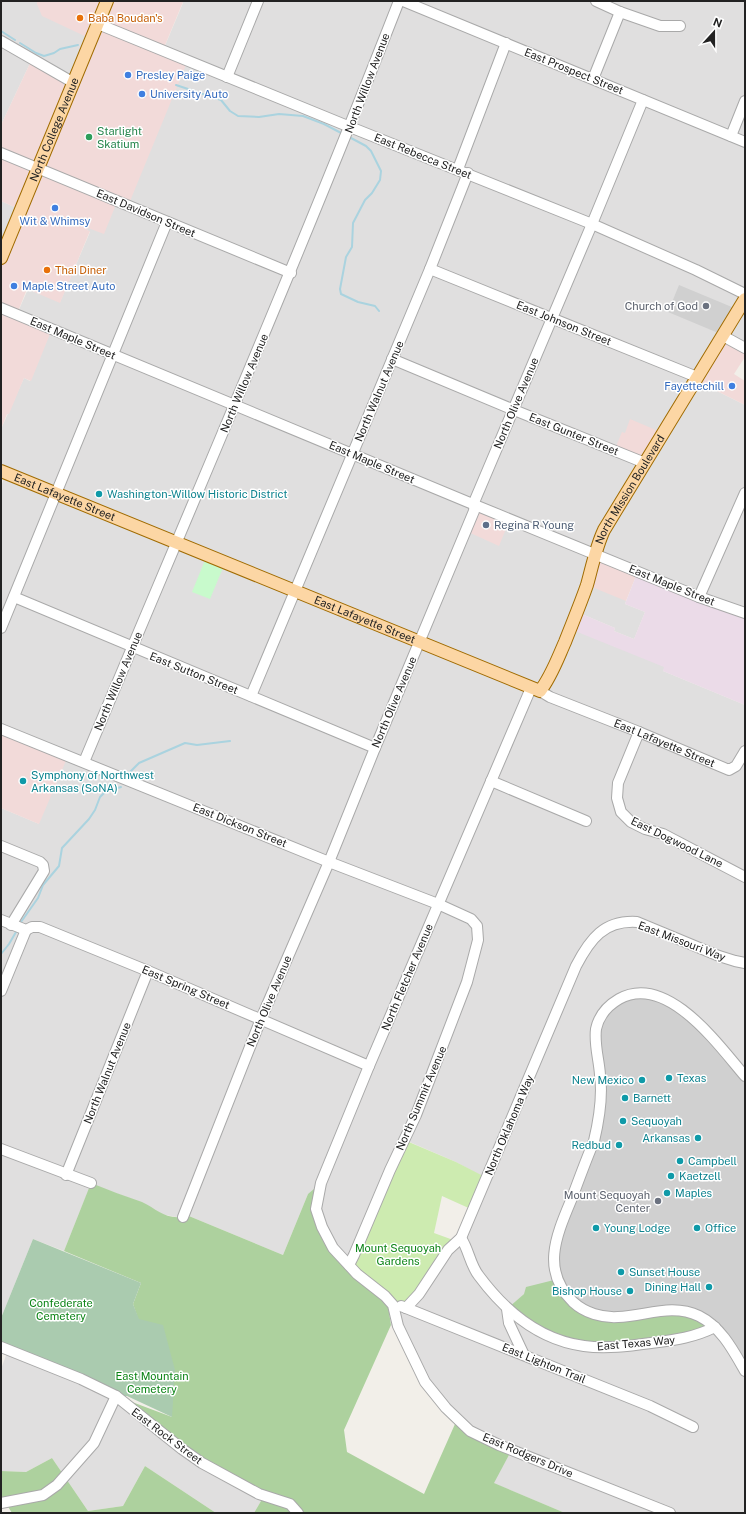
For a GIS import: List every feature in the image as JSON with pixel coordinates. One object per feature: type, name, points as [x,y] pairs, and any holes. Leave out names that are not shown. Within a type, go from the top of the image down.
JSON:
[{"type":"main road","name":"North College Avenue","points":[[1,258],[107,1]]},
{"type":"main road","name":"North Mission Boulevard","points":[[536,690],[548,682],[575,618],[587,585],[599,541],[604,530],[745,299]]},
{"type":"main road","name":"East Lafayette Street","points":[[1,472],[536,690]]},
{"type":"street","points":[[227,77],[258,1]]},
{"type":"street","name":"North Willow Avenue","points":[[84,762],[290,273],[350,127],[399,1]]},
{"type":"street","name":"East Prospect Street","points":[[403,1],[745,142]]},
{"type":"street","points":[[596,1],[620,12],[660,26],[680,26]]},
{"type":"street","points":[[593,79],[620,12]]},
{"type":"street","name":"East Rebecca Street","points":[[98,24],[592,224],[696,270],[745,294]]},
{"type":"street","points":[[1,41],[74,83]]},
{"type":"street","name":"North Walnut Avenue","points":[[251,696],[430,270],[506,43]]},
{"type":"street","name":"North Olive Avenue","points":[[182,1217],[260,1019],[329,862],[474,511],[475,500],[643,100]]},
{"type":"street","points":[[730,136],[745,101]]},
{"type":"street","name":"East Davidson Street","points":[[1,152],[290,273]]},
{"type":"street","points":[[1,628],[167,222]]},
{"type":"street","name":"East Johnson Street","points":[[430,270],[697,377]]},
{"type":"street","name":"East Maple Street","points":[[1,308],[699,597],[745,613]]},
{"type":"street","points":[[723,336],[745,348]]},
{"type":"street","name":"East Gunter Street","points":[[392,359],[645,463]]},
{"type":"street","points":[[699,597],[745,493]]},
{"type":"street","name":"East Sutton Street","points":[[14,597],[375,748]]},
{"type":"street","name":"East Lafayette Street","points":[[536,690],[729,770],[736,766],[745,751]]},
{"type":"street","name":"North Fletcher Avenue","points":[[348,1265],[333,1248],[322,1227],[316,1209],[321,1183],[369,1066],[491,781],[536,690]]},
{"type":"street","name":"East Dickson Street","points":[[1,729],[329,862],[438,904],[471,919],[476,926]]},
{"type":"street","name":"East Dogwood Lane","points":[[639,732],[618,783],[617,798],[621,812],[631,822],[645,829],[663,834],[745,877]]},
{"type":"street","points":[[491,781],[586,821]]},
{"type":"street","points":[[1,846],[44,865],[44,871],[11,925]]},
{"type":"street","name":"East Spring Street","points":[[1,920],[26,930],[32,927],[40,927],[148,971],[369,1066]]},
{"type":"street","name":"East Missouri Way","points":[[598,933],[610,926],[624,921],[638,922],[719,956],[745,963]]},
{"type":"street","name":"North Summit Avenue","points":[[348,1265],[354,1255],[390,1170],[416,1115],[468,982],[478,940],[476,926]]},
{"type":"street","points":[[1,990],[26,930]]},
{"type":"street","name":"North Oklahoma Way","points":[[406,1308],[419,1294],[448,1250],[461,1238],[576,966],[583,953],[598,933]]},
{"type":"street","name":"North Walnut Avenue","points":[[66,1175],[148,971]]},
{"type":"street","points":[[745,1076],[708,1032],[686,1013],[658,996],[648,994],[632,994],[623,997],[606,1009],[600,1018],[595,1040],[601,1088],[600,1114],[597,1130],[557,1235],[555,1250],[555,1273],[560,1285],[578,1306],[590,1312],[611,1317],[675,1310],[692,1313],[715,1327],[728,1342],[745,1371]]},
{"type":"street","points":[[1,1149],[91,1184]]},
{"type":"street","name":"East Texas Way","points":[[461,1238],[467,1246],[472,1264],[477,1274],[507,1309],[532,1328],[551,1337],[585,1346],[631,1346],[689,1338],[700,1335],[715,1327]]},
{"type":"street","points":[[348,1265],[385,1296],[393,1305]]},
{"type":"street","name":"East Lighton Trail","points":[[393,1305],[406,1308],[650,1406],[693,1427]]},
{"type":"street","name":"East Rodgers Drive","points":[[393,1305],[398,1326],[426,1382],[446,1408],[470,1431],[499,1445],[670,1513]]},
{"type":"street","points":[[507,1309],[509,1324],[524,1355]]},
{"type":"street","name":"East Rock Street","points":[[1,1347],[81,1379],[116,1396],[182,1449],[202,1463],[259,1494],[290,1504],[298,1513]]},
{"type":"street","points":[[1,1503],[43,1495],[57,1485],[94,1443],[116,1396]]},
{"type":"shaded area","points":[[1,1],[37,1],[37,4],[91,39],[74,83],[32,59],[1,125]]},
{"type":"shaded area","points":[[37,1],[183,2],[163,50],[188,60],[128,206],[117,202],[104,234],[88,228],[87,230],[90,231],[60,303],[27,289],[17,314],[52,329],[31,381],[24,378],[1,429],[1,258],[21,210],[1,201],[1,125],[32,59],[74,83],[91,39],[42,16]]},
{"type":"shaded area","points":[[180,1],[745,1],[745,348],[695,380],[745,405],[745,613],[596,554],[626,601],[625,604],[645,612],[634,639],[614,631],[615,628],[577,612],[665,667],[663,671],[745,705],[745,1076],[601,1100],[558,1279],[524,1294],[508,1309],[715,1327],[745,1371],[745,1513],[565,1513],[493,1483],[509,1455],[455,1424],[391,1325],[388,1306],[456,1241],[487,1179],[456,1162],[405,1140],[349,1265],[308,1194],[283,1255],[184,1214],[183,1217],[176,1217],[161,1214],[143,1203],[91,1184],[64,1251],[33,1239],[1,1318],[1,808],[39,824],[1,729],[1,486],[6,474],[1,471],[1,429],[24,378],[30,381],[17,314],[28,289],[60,302],[90,232],[87,230],[183,3]]},
{"type":"shaded area","points":[[1,201],[21,210],[1,258]]},
{"type":"shaded area","points":[[679,285],[739,310],[723,335],[668,312]]},
{"type":"shaded area","points":[[723,336],[745,348],[745,357],[734,374],[745,381],[745,405],[695,380]]},
{"type":"shaded area","points":[[630,419],[663,433],[645,463],[614,451],[622,432],[625,433]]},
{"type":"shaded area","points":[[475,505],[510,519],[499,546],[466,531]]},
{"type":"shaded area","points":[[596,554],[638,571],[626,601],[587,585]]},
{"type":"shaded area","points":[[638,571],[745,613],[745,705],[663,671],[664,667],[570,629],[577,612],[615,628],[614,631],[634,639],[645,612],[625,604]]},
{"type":"shaded area","points":[[1,729],[68,756],[39,824],[1,808]]},
{"type":"shaded area","name":"Mount Sequoyah Center","points":[[640,993],[686,1013],[745,1076],[745,1371],[715,1327],[611,1317],[568,1296],[554,1262],[597,1130],[595,1041],[606,1009]]},
{"type":"shaded area","points":[[8,1350],[103,1393],[130,1412],[180,1452],[261,1501],[254,1513],[216,1513],[145,1466],[123,1506],[88,1511],[52,1458],[26,1472],[1,1471],[1,1369]]},
{"type":"green space","points":[[207,555],[225,563],[210,599],[192,592]]},
{"type":"green space","name":"Mount Sequoyah Gardens","points":[[404,1140],[456,1162],[487,1178],[473,1210],[442,1196],[434,1233],[456,1241],[411,1301],[393,1305],[349,1265]]},
{"type":"green space","points":[[91,1183],[142,1202],[165,1215],[182,1217],[184,1214],[283,1255],[308,1194],[321,1183],[314,1217],[331,1252],[388,1306],[391,1325],[344,1430],[347,1452],[424,1494],[455,1424],[509,1455],[494,1483],[565,1513],[254,1513],[261,1501],[259,1494],[202,1463],[116,1396],[172,1417],[133,1304],[141,1283],[64,1251]]},
{"type":"green space","name":"Confederate Cemetery","points":[[33,1239],[141,1283],[133,1304],[139,1319],[163,1325],[175,1370],[172,1417],[127,1396],[116,1396],[1,1347],[1,1318]]},
{"type":"green space","points":[[558,1279],[568,1296],[600,1316],[675,1309],[715,1327],[631,1345],[570,1343],[507,1309],[524,1294],[526,1287]]},
{"type":"green space","points":[[52,1458],[88,1511],[123,1506],[145,1466],[216,1513],[12,1513],[5,1502],[1,1503],[1,1471],[26,1472]]},
{"type":"waterway","points":[[1,31],[15,40]]},
{"type":"waterway","points":[[20,43],[44,56],[54,53],[60,49],[78,45]]},
{"type":"waterway","points":[[176,85],[221,100],[230,111],[238,116],[259,117],[279,114],[303,116],[324,124],[343,134]]},
{"type":"waterway","points":[[351,138],[366,146],[371,151],[381,171],[380,180],[372,193],[365,200],[353,223],[352,247],[346,257],[340,289],[341,294],[358,302],[375,306],[379,311]]},
{"type":"waterway","points":[[130,772],[139,763],[185,743],[197,745],[230,741]]},
{"type":"waterway","points":[[21,922],[38,898],[43,885],[59,866],[62,848],[89,819],[95,810],[100,797],[105,792],[121,787]]},
{"type":"waterway","points":[[1,954],[16,932]]},
{"type":"place","name":"Baba Boudan's","points":[[80,18]]},
{"type":"place","name":"Presley Paige","points":[[128,75]]},
{"type":"place","name":"University Auto","points":[[142,94]]},
{"type":"place","name":"Starlight Skatium","points":[[89,137]]},
{"type":"place","name":"Wit & Whimsy","points":[[55,208]]},
{"type":"place","name":"Thai Diner","points":[[47,270]]},
{"type":"place","name":"Maple Street Auto","points":[[14,286]]},
{"type":"place","name":"Church of God","points":[[706,306]]},
{"type":"place","name":"Fayettechill","points":[[732,386]]},
{"type":"place","name":"Washington-Willow Historic District","points":[[99,494]]},
{"type":"place","name":"Regina R Young","points":[[486,525]]},
{"type":"place","name":"Symphony of Northwest Arkansas (SoNA)","points":[[23,781]]},
{"type":"place","name":"Texas","points":[[669,1078]]},
{"type":"place","name":"New Mexico","points":[[642,1080]]},
{"type":"place","name":"Barnett","points":[[625,1098]]},
{"type":"place","name":"Sequoyah","points":[[623,1121]]},
{"type":"place","name":"Arkansas","points":[[698,1138]]},
{"type":"place","name":"Redbud","points":[[619,1145]]},
{"type":"place","name":"Campbell","points":[[680,1161]]},
{"type":"place","name":"Kaetzell","points":[[671,1176]]},
{"type":"place","name":"Maples","points":[[667,1193]]},
{"type":"place","name":"Mount Sequoyah Center","points":[[658,1201]]},
{"type":"place","name":"Young Lodge","points":[[596,1228]]},
{"type":"place","name":"Office","points":[[697,1228]]},
{"type":"place","name":"Sunset House","points":[[621,1272]]},
{"type":"place","name":"Dining Hall","points":[[709,1287]]},
{"type":"place","name":"Bishop House","points":[[630,1291]]},
{"type":"park label","name":"East Mountain Cemetery","points":[[152,1382]]}]
